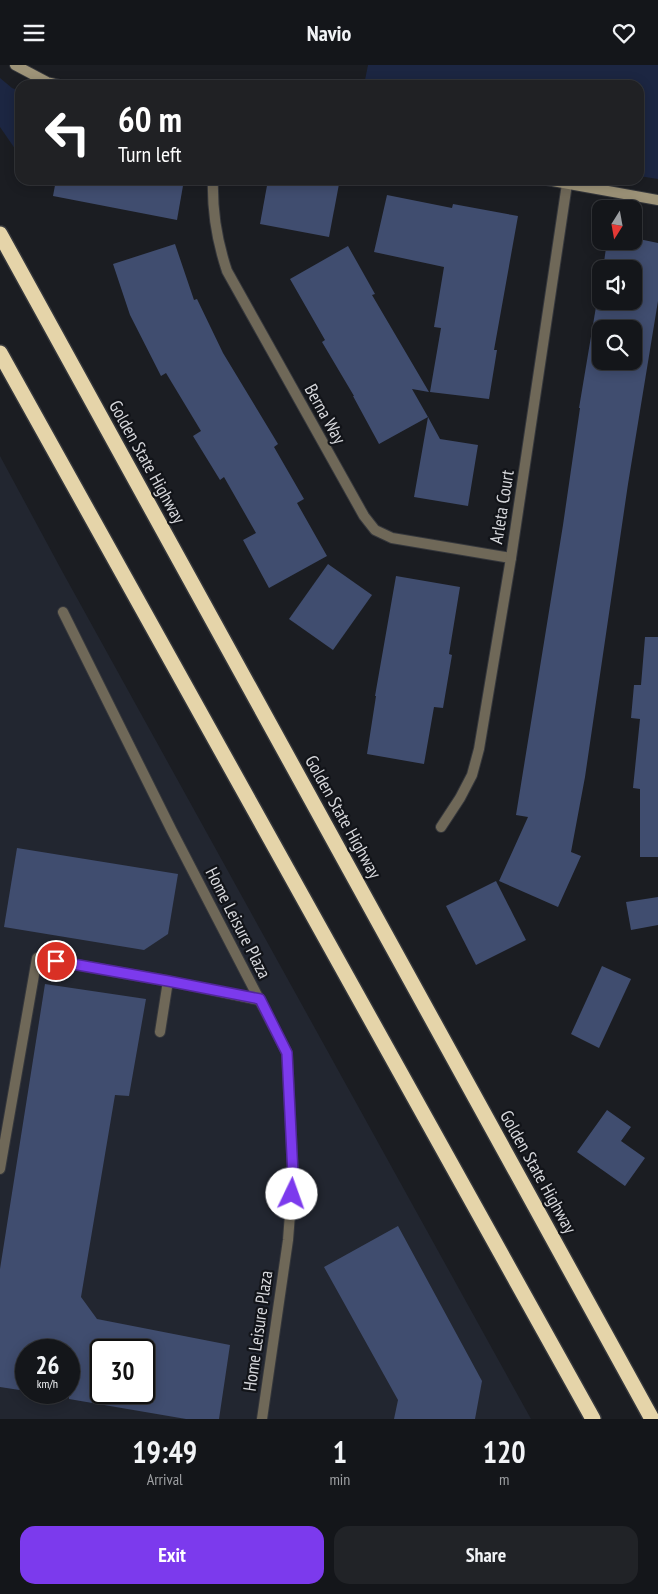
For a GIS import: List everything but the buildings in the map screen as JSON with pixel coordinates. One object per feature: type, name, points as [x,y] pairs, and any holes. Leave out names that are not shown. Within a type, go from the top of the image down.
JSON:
[{"type":"highway","name":"Golden State Highway","points":[[0,234],[652,1419]]},
{"type":"highway","points":[[0,353],[594,1419]]},
{"type":"street","points":[[19,66],[44,80]]},
{"type":"street","name":"Berna Way","points":[[213,185],[214,223],[219,248],[227,271],[364,516],[375,530],[392,538],[511,558]]},
{"type":"street","name":"Arleta Court","points":[[441,827],[472,775],[479,749],[511,558],[567,185]]},
{"type":"street","points":[[573,185],[658,200]]},
{"type":"street","name":"Home Leisure Plaza","points":[[63,612],[172,831],[287,1053],[293,1175],[288,1240],[262,1419]]},
{"type":"street","points":[[0,1169],[38,958],[260,999]]},
{"type":"street","points":[[160,1032],[168,981]]},
{"type":"shaded area","points":[[368,65],[658,65],[658,179],[644,177],[644,80],[365,80]]},
{"type":"shaded area","points":[[0,78],[15,89],[15,149],[0,127]]},
{"type":"shaded area","points":[[0,456],[62,571],[531,1419],[0,1419]]},
{"type":"route","points":[[56,961],[260,999],[287,1053],[293,1175],[292,1194]]}]
